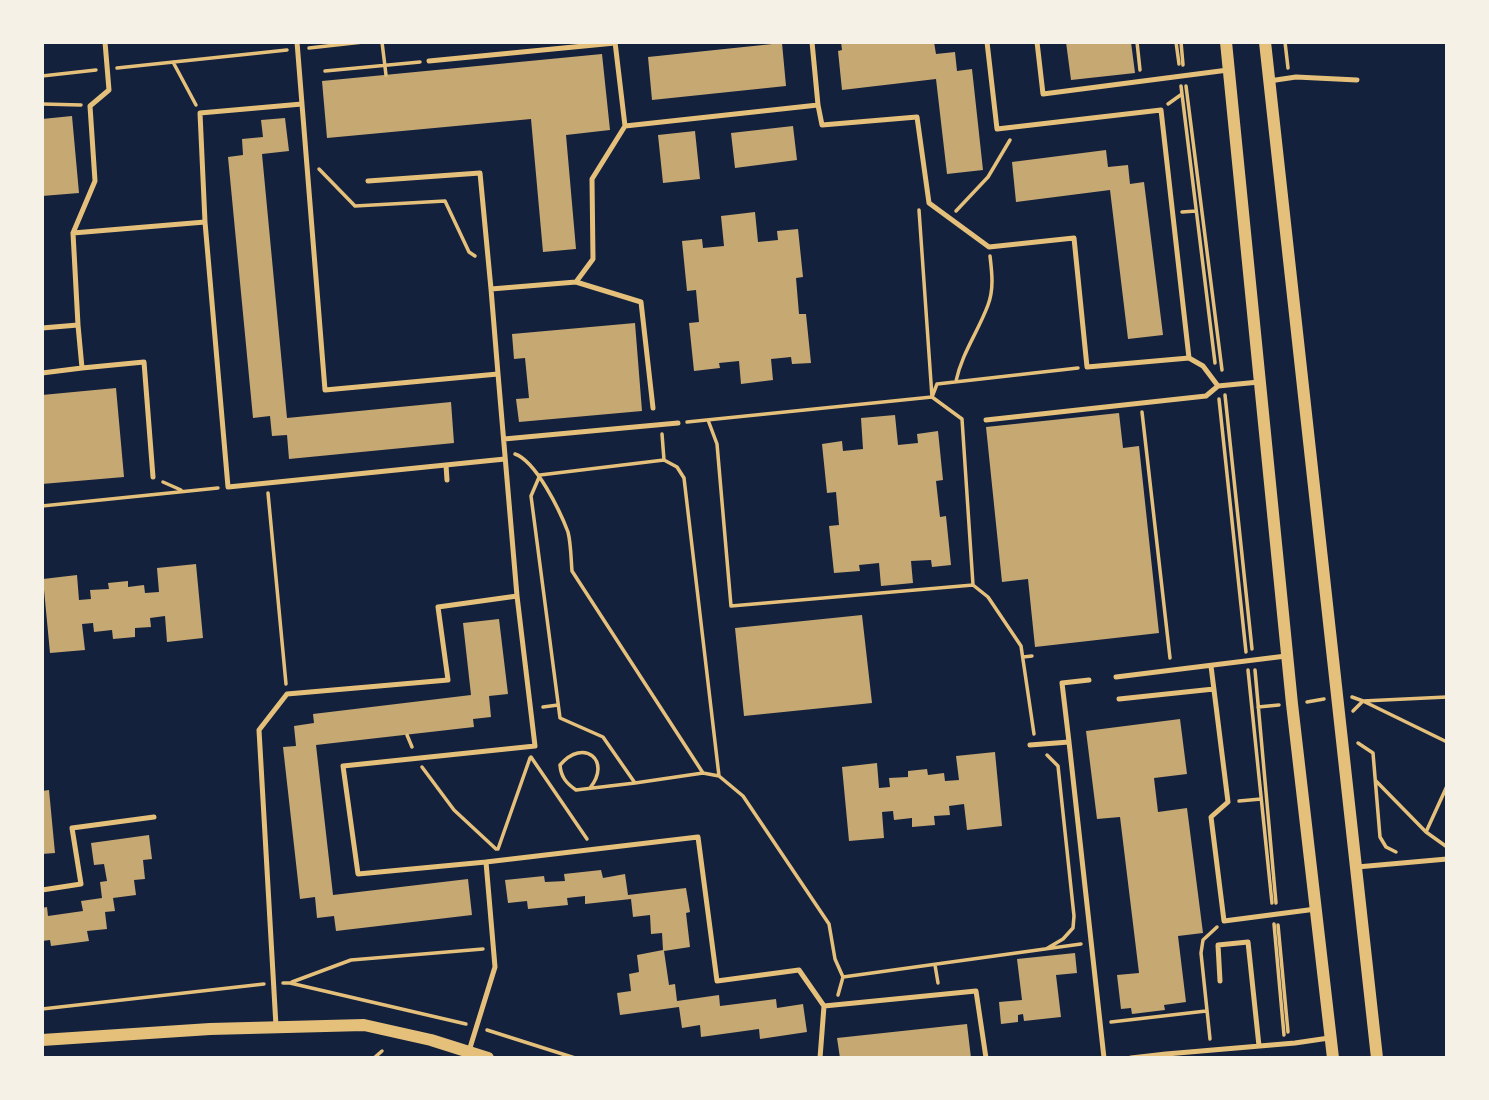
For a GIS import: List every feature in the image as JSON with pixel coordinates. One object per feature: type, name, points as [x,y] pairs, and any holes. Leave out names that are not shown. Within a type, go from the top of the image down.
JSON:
[{"type":"street","points":[[1226,42],[1259,382],[1333,1058]]},
{"type":"street","points":[[1265,42],[1377,1058]]},
{"type":"street","points":[[42,1040],[161,1031],[365,1025],[488,1058]]},
{"type":"lane","points":[[82,368],[73,233],[95,181],[90,106],[109,90],[105,42]]},
{"type":"lane","points":[[297,42],[325,390],[498,374]]},
{"type":"lane","points":[[429,61],[615,42],[625,126],[592,179],[593,259],[576,282]]},
{"type":"lane","points":[[812,42],[822,125],[917,117],[929,203],[989,247],[1074,238],[1087,367],[1189,358],[1203,366],[1221,385]]},
{"type":"lane","points":[[987,42],[997,129],[1161,110],[1189,358]]},
{"type":"lane","points":[[1037,42],[1043,94],[1229,70]]},
{"type":"lane","points":[[1269,81],[1296,77],[1357,80]]},
{"type":"lane","points":[[302,104],[200,113],[205,222],[228,487],[505,459]]},
{"type":"lane","points":[[625,126],[818,105]]},
{"type":"lane","points":[[368,181],[480,173],[517,596],[535,746],[343,766],[358,873],[486,862],[698,837],[717,981],[799,970],[824,1006],[820,1058]]},
{"type":"lane","points":[[73,233],[205,222]]},
{"type":"lane","points":[[492,289],[576,282],[641,302],[653,408]]},
{"type":"lane","points":[[42,328],[78,324]]},
{"type":"lane","points":[[42,373],[144,362],[153,477]]},
{"type":"lane","points":[[986,420],[1206,396],[1221,385],[1259,382]]},
{"type":"lane","points":[[504,439],[678,423]]},
{"type":"lane","points":[[446,465],[447,480]]},
{"type":"lane","points":[[276,1026],[259,730],[287,694],[448,680],[438,607],[517,596]]},
{"type":"lane","points":[[1116,677],[1288,655]]},
{"type":"lane","points":[[1211,666],[1228,802],[1211,817],[1224,921],[1316,909]]},
{"type":"lane","points":[[1089,680],[1062,683],[1104,1058]]},
{"type":"lane","points":[[1119,699],[1214,689]]},
{"type":"lane","points":[[1033,745],[1069,742]]},
{"type":"lane","points":[[42,890],[81,884],[72,828],[154,817]]},
{"type":"lane","points":[[1357,867],[1447,859]]},
{"type":"lane","points":[[469,1051],[495,967],[486,862]]},
{"type":"lane","points":[[1220,981],[1218,945],[1248,942],[1259,1046]]},
{"type":"lane","points":[[824,1006],[976,991],[986,1058]]},
{"type":"lane","points":[[1131,1058],[1331,1037]]},
{"type":"path","points":[[42,76],[363,42]]},
{"type":"path","points":[[382,42],[386,75]]},
{"type":"path","points":[[1137,42],[1141,82]]},
{"type":"path","points":[[1179,42],[1221,385],[1250,660],[1275,916],[1284,1044]]},
{"type":"path","points":[[325,71],[429,61]]},
{"type":"path","points":[[173,62],[200,113]]},
{"type":"path","points":[[1182,78],[1221,385]]},
{"type":"path","points":[[1161,110],[1182,93]]},
{"type":"path","points":[[42,104],[90,106]]},
{"type":"path","points":[[949,218],[988,177],[1018,127]]},
{"type":"path","points":[[306,155],[355,206],[445,201],[468,252],[489,265]]},
{"type":"path","points":[[919,208],[932,397]]},
{"type":"path","points":[[956,382],[960,361],[988,304],[993,280],[989,247]]},
{"type":"path","points":[[932,397],[937,384],[1087,367]]},
{"type":"path","points":[[678,423],[932,397],[962,419],[973,585]]},
{"type":"path","points":[[1141,403],[1171,671]]},
{"type":"path","points":[[708,420],[717,444],[732,606],[973,585],[988,597],[1021,646],[1033,745],[1058,766],[1074,916],[1073,929],[1046,949]]},
{"type":"path","points":[[504,439],[511,452],[522,456],[540,475],[568,533],[572,571],[703,773]]},
{"type":"path","points":[[540,475],[664,460],[677,467],[684,478],[719,776]]},
{"type":"path","points":[[540,475],[531,496],[560,718],[603,737],[635,783]]},
{"type":"path","points":[[153,477],[183,491]]},
{"type":"path","points":[[267,482],[287,694]]},
{"type":"path","points":[[42,506],[228,487]]},
{"type":"path","points":[[1023,657],[1032,656]]},
{"type":"path","points":[[1250,660],[1261,799],[1275,916]]},
{"type":"path","points":[[1351,696],[1447,742]]},
{"type":"path","points":[[1355,722],[1353,711],[1363,701],[1447,696]]},
{"type":"path","points":[[1356,732],[1357,743],[1373,753],[1380,837],[1386,847],[1397,852]]},
{"type":"path","points":[[407,735],[425,774],[454,810],[498,850]]},
{"type":"path","points":[[486,862],[498,850],[535,746]]},
{"type":"path","points":[[590,788],[598,772],[597,762],[589,754],[578,751],[567,756],[560,765],[561,774],[576,790],[703,773],[719,776],[743,796],[829,924],[835,959],[843,977],[834,1005]]},
{"type":"path","points":[[530,757],[594,849]]},
{"type":"path","points":[[1375,779],[1426,832],[1447,848]]},
{"type":"path","points":[[1426,832],[1447,786]]},
{"type":"path","points":[[1228,802],[1261,799]]},
{"type":"path","points":[[1434,850],[1447,848]]},
{"type":"path","points":[[843,977],[1090,942]]},
{"type":"path","points":[[290,983],[351,960],[493,948]]},
{"type":"path","points":[[935,965],[940,995]]},
{"type":"path","points":[[42,1009],[290,983],[478,1027],[575,1058]]},
{"type":"path","points":[[1100,1023],[1206,1011]]},
{"type":"path","points":[[374,1058],[382,1051]]},
{"type":"building","points":[[841,42],[934,42],[936,54],[955,52],[957,71],[972,69],[983,170],[947,174],[936,79],[842,90],[838,51],[842,50]]},
{"type":"building","points":[[1066,42],[1131,42],[1135,73],[1071,80]]},
{"type":"building","points":[[782,43],[786,86],[652,100],[648,57]]},
{"type":"building","points":[[602,54],[610,130],[566,135],[576,249],[543,252],[531,119],[327,138],[322,81]]},
{"type":"building","points":[[72,116],[79,193],[42,196],[42,119]]},
{"type":"building","points":[[285,118],[289,151],[262,154],[287,418],[451,402],[454,443],[289,459],[287,435],[272,436],[270,416],[253,418],[228,157],[243,155],[242,139],[263,137],[261,120]]},
{"type":"building","points":[[793,126],[797,160],[735,168],[731,133]]},
{"type":"building","points":[[695,131],[700,179],[663,183],[658,135]]},
{"type":"building","points":[[1106,150],[1108,167],[1128,165],[1130,184],[1144,182],[1163,335],[1128,339],[1110,190],[1016,202],[1012,162]]},
{"type":"building","points":[[755,212],[758,242],[778,240],[777,231],[798,229],[803,277],[796,278],[799,314],[806,314],[811,363],[792,364],[791,357],[771,359],[773,380],[741,384],[739,361],[719,363],[720,368],[694,371],[689,323],[699,322],[696,290],[687,291],[682,241],[702,239],[703,248],[724,246],[721,216]]},
{"type":"building","points":[[635,323],[642,411],[519,422],[516,399],[529,398],[525,358],[514,359],[512,334]]},
{"type":"building","points":[[116,388],[124,477],[42,484],[42,395]]},
{"type":"building","points":[[1119,413],[1123,448],[1139,446],[1159,633],[1035,647],[1028,579],[1002,582],[986,427]]},
{"type":"building","points":[[895,415],[898,445],[918,443],[917,434],[938,431],[943,480],[936,481],[940,517],[946,516],[951,565],[932,567],[931,560],[911,561],[913,583],[881,586],[879,563],[859,565],[860,571],[834,573],[829,526],[839,525],[836,492],[827,493],[822,444],[842,441],[843,451],[863,449],[861,418]]},
{"type":"building","points":[[196,564],[203,638],[167,642],[165,616],[150,618],[151,627],[135,628],[135,637],[113,639],[112,630],[94,632],[93,623],[82,624],[85,650],[50,653],[43,579],[77,575],[79,600],[91,599],[90,590],[109,589],[108,583],[128,581],[128,587],[144,585],[145,593],[159,592],[157,568]]},
{"type":"building","points":[[862,615],[872,703],[744,716],[735,628]]},
{"type":"building","points":[[499,619],[508,694],[489,696],[491,717],[473,719],[474,727],[316,745],[333,895],[468,879],[472,915],[336,931],[334,916],[317,918],[315,897],[300,899],[283,747],[296,746],[294,726],[314,723],[313,714],[471,695],[463,623]]},
{"type":"building","points":[[1180,719],[1187,774],[1154,778],[1158,812],[1187,808],[1203,933],[1178,936],[1186,1002],[1164,1005],[1165,1010],[1132,1014],[1131,1008],[1121,1009],[1117,975],[1139,973],[1120,817],[1097,819],[1086,731]]},
{"type":"building","points":[[995,752],[1002,826],[967,830],[964,804],[949,806],[950,815],[934,816],[935,825],[912,827],[912,818],[894,820],[893,811],[882,812],[884,838],[849,841],[842,767],[877,763],[879,788],[890,787],[889,778],[908,777],[908,771],[927,769],[928,775],[944,773],[945,781],[959,780],[956,756]]},
{"type":"building","points":[[49,790],[55,853],[42,854],[42,791]]},
{"type":"building","points":[[149,835],[152,859],[143,860],[145,879],[134,880],[136,895],[113,898],[115,911],[105,912],[107,929],[87,931],[89,941],[51,946],[50,940],[42,941],[42,908],[47,907],[48,916],[83,911],[81,901],[102,898],[100,882],[107,881],[104,864],[94,865],[91,843]]},
{"type":"building","points":[[601,870],[603,878],[625,874],[628,895],[686,888],[690,912],[686,913],[690,947],[664,951],[669,985],[675,984],[677,1001],[719,995],[720,1006],[776,999],[777,1008],[803,1004],[807,1032],[760,1039],[759,1029],[701,1037],[700,1025],[682,1028],[679,1007],[620,1015],[617,993],[631,991],[629,974],[639,972],[637,955],[663,950],[662,933],[651,934],[650,915],[633,917],[631,899],[585,904],[585,896],[567,898],[568,905],[528,909],[527,901],[508,903],[505,880],[544,876],[545,882],[565,881],[564,874]]},
{"type":"building","points":[[1075,953],[1077,973],[1056,975],[1061,1017],[1024,1021],[1023,1014],[1018,1015],[1018,1022],[1001,1024],[999,1002],[1022,1000],[1017,959]]},
{"type":"building","points":[[967,1024],[971,1058],[840,1058],[837,1038]]}]
